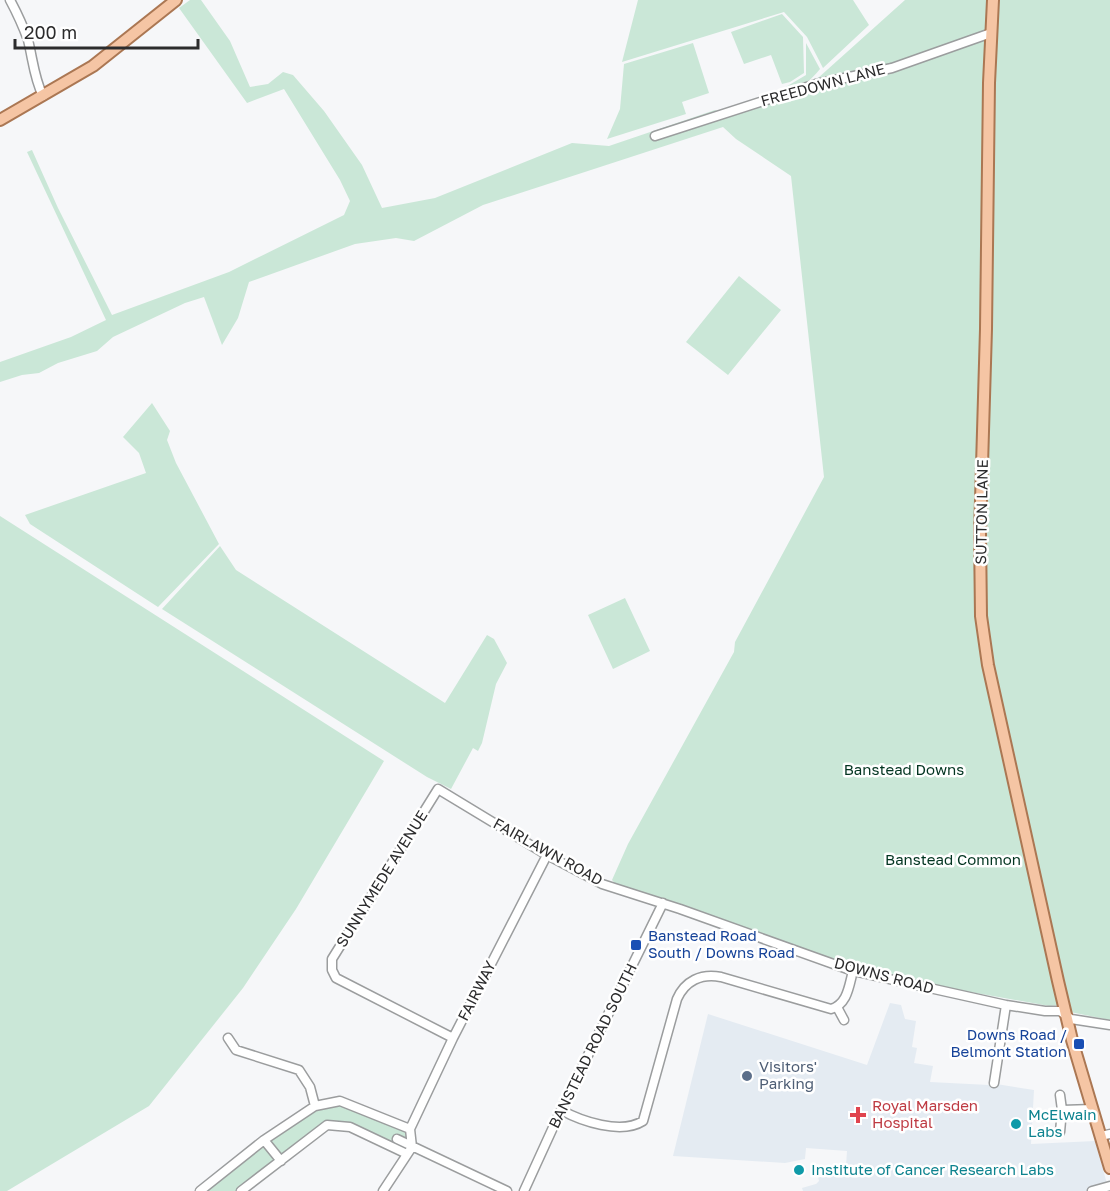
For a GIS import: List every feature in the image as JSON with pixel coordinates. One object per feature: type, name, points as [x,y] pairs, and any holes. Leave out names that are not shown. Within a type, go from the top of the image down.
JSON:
[{"type":"main road","points":[[0,120],[93,66],[176,0]]},
{"type":"main road","name":"SUTTON LANE","points":[[993,0],[980,534],[981,616],[988,665],[1004,742],[1066,1015],[1093,1109],[1105,1135],[1110,1168]]},
{"type":"street","points":[[10,0],[21,19],[36,82],[43,96]]},
{"type":"street","name":"FREEDOWN LANE","points":[[655,136],[816,84],[902,65],[991,33]]},
{"type":"street","name":"FAIRLAWN ROAD","points":[[438,789],[548,855],[602,884],[663,903]]},
{"type":"street","name":"SUNNYMEDE AVENUE","points":[[438,789],[332,959],[332,970],[336,978],[453,1038]]},
{"type":"street","name":"FAIRWAY","points":[[395,1143],[407,1127],[548,855]]},
{"type":"street","name":"DOWNS ROAD","points":[[663,903],[853,970],[1006,1005],[1060,1011],[1071,1019],[1110,1026]]},
{"type":"street","name":"BANSTEAD ROAD SOUTH","points":[[524,1191],[561,1110],[663,903]]},
{"type":"street","points":[[561,1110],[600,1125],[630,1126],[643,1121],[677,999],[687,985],[701,977],[721,976],[831,1009],[844,1001],[853,970]]},
{"type":"street","points":[[994,1083],[1006,1005]]},
{"type":"street","points":[[837,1007],[844,1020]]},
{"type":"street","points":[[228,1038],[236,1050],[298,1070],[310,1087],[315,1106]]},
{"type":"street","points":[[1060,1095],[1062,1110],[1060,1132]]},
{"type":"street","points":[[200,1191],[264,1140],[315,1106],[340,1101],[407,1127],[410,1150],[383,1191]]},
{"type":"street","points":[[1062,1110],[1093,1109]]},
{"type":"street","points":[[242,1191],[327,1125],[350,1127],[395,1143],[507,1191]]},
{"type":"street","points":[[264,1140],[281,1161]]},
{"type":"street","points":[[1092,1191],[1110,1186]]},
{"type":"shaded area","name":"Royal Marsden Hospital","points":[[890,1003],[901,1005],[905,1019],[916,1021],[912,1047],[917,1048],[914,1063],[933,1066],[930,1082],[989,1085],[990,1083],[1034,1090],[1031,1144],[1095,1141],[1109,1191],[803,1191],[802,1188],[816,1184],[819,1181],[818,1177],[828,1174],[832,1169],[846,1166],[847,1151],[806,1148],[805,1159],[785,1163],[673,1156],[708,1014],[867,1065]]},
{"type":"green space","name":"Banstead Downs","points":[[190,0],[201,0],[230,41],[250,87],[268,84],[283,72],[293,75],[324,111],[362,165],[382,208],[435,198],[572,143],[609,146],[715,110],[722,113],[808,87],[905,0],[1110,0],[1110,1020],[1070,1012],[1067,1004],[1049,1006],[853,971],[620,889],[612,880],[628,844],[734,652],[735,642],[824,477],[791,176],[736,139],[723,127],[483,205],[414,241],[396,238],[355,244],[249,282],[238,318],[222,345],[204,297],[185,303],[113,337],[97,351],[58,363],[39,373],[22,375],[0,382],[0,362],[71,337],[106,320],[27,152],[32,150],[58,208],[112,315],[229,272],[344,215],[350,201],[340,180],[284,89],[247,103],[179,8]]},
{"type":"green space","points":[[638,0],[853,0],[869,25],[823,68],[807,37],[784,12],[622,62]]},
{"type":"green space","points":[[782,14],[803,37],[804,73],[782,84],[771,55],[744,64],[731,32]]},
{"type":"green space","points":[[693,43],[709,93],[682,102],[686,114],[607,139],[620,109],[624,64]]},
{"type":"green space","points":[[806,43],[820,69],[805,84],[795,88],[784,88],[806,75]]},
{"type":"green space","points":[[739,276],[781,310],[728,375],[686,342]]},
{"type":"green space","points":[[152,403],[170,431],[167,440],[176,463],[219,544],[158,607],[30,524],[25,515],[146,473],[139,453],[123,437]]},
{"type":"green space","points":[[0,516],[384,761],[296,909],[243,988],[149,1106],[7,1191],[0,1191]]},
{"type":"green space","points":[[220,546],[236,570],[445,703],[487,635],[494,639],[507,663],[496,684],[482,743],[478,751],[473,748],[451,789],[427,777],[162,609]]},
{"type":"green space","points":[[625,598],[650,651],[613,669],[588,615]]},
{"type":"green space","points":[[340,1101],[410,1129],[407,1154],[350,1127],[327,1125],[241,1191],[200,1191],[315,1106]]},
{"type":"place","name":"Banstead Road South / Downs Road","points":[[636,945]]},
{"type":"place","name":"Downs Road / Belmont Station","points":[[1079,1044]]},
{"type":"place","name":"Visitors' Parking","points":[[747,1076]]},
{"type":"place","name":"Royal Marsden Hospital","points":[[858,1115]]},
{"type":"place","name":"McElwain Labs","points":[[1016,1124]]},
{"type":"place","name":"Institute of Cancer Research Labs","points":[[799,1170]]},
{"type":"park label","name":"Banstead Common","points":[[953,860]]}]
